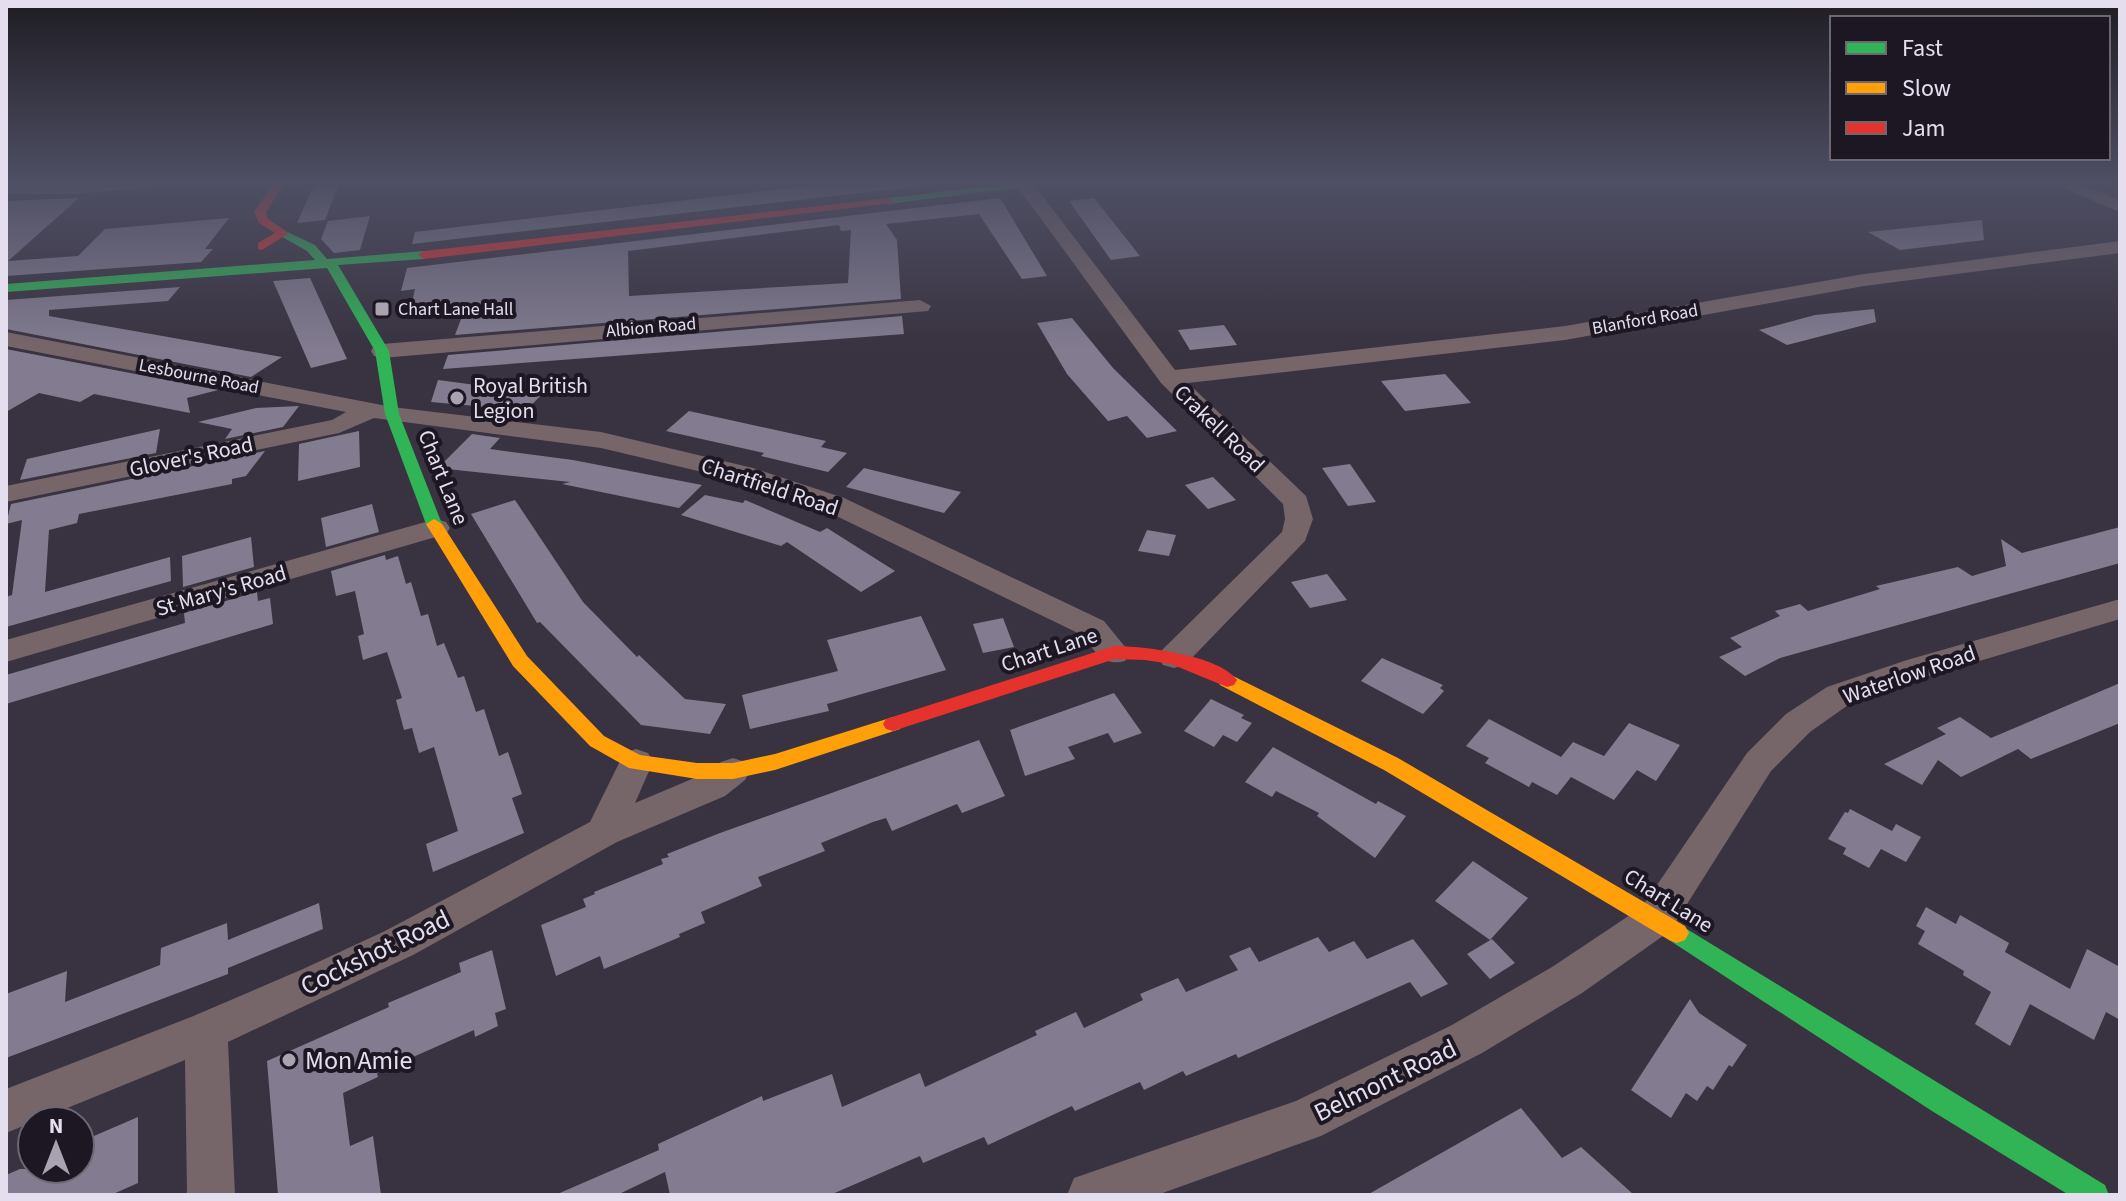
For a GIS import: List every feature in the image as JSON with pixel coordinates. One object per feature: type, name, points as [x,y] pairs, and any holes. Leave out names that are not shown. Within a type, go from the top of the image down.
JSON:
[{"type":"street","points":[[222,272],[277,237]]},
{"type":"street","name":"Chart Lane","points":[[291,237],[311,248],[323,262],[332,266],[382,351],[382,411],[436,528],[520,661],[597,741],[636,762],[663,768],[733,771],[775,762],[1114,653],[1147,651],[1174,657],[1246,688],[1327,729],[1656,919],[1941,1102],[2095,1195]]},
{"type":"street","points":[[6,288],[332,266],[583,237]]},
{"type":"street","name":"Crakell Road","points":[[1064,237],[1169,378],[1296,502],[1299,519],[1295,535],[1174,657]]},
{"type":"street","name":"Blanford Road","points":[[1169,378],[1565,333],[1864,280],[2120,247]]},
{"type":"street","name":"Albion Road","points":[[382,351],[920,306]]},
{"type":"street","name":"Lesbourne Road","points":[[6,339],[382,411]]},
{"type":"street","name":"Glover's Road","points":[[6,494],[339,426],[382,411]]},
{"type":"street","name":"Chartfield Road","points":[[382,411],[601,440],[744,474],[834,504],[1079,621],[1093,628],[1114,653]]},
{"type":"street","name":"St Mary's Road","points":[[6,651],[436,528]]},
{"type":"street","name":"Waterlow Road","points":[[1656,919],[1759,762],[1798,723],[1839,695],[1918,668],[2120,609]]},
{"type":"street","points":[[604,832],[636,762]]},
{"type":"street","name":"Cockshot Road","points":[[6,1111],[206,1031],[399,943],[604,832],[712,786],[733,771]]},
{"type":"street","name":"Belmont Road","points":[[1091,1195],[1319,1113],[1467,1039],[1567,980],[1656,919]]},
{"type":"street","points":[[206,1031],[211,1195]]},
{"type":"building","points":[[6,237],[35,237],[8,261],[78,256],[97,237],[214,237],[205,249],[213,249],[201,262],[6,276]]},
{"type":"building","points":[[364,237],[360,250],[334,253],[321,239]]},
{"type":"building","points":[[414,237],[473,237],[412,244]]},
{"type":"building","points":[[669,237],[741,237],[628,251],[629,296],[848,283],[851,237],[895,237],[901,299],[455,335],[464,311],[408,318],[415,289],[401,291],[407,268]]},
{"type":"building","points":[[994,237],[1024,237],[1047,276],[1022,279]]},
{"type":"building","points":[[1095,237],[1125,237],[1140,256],[1111,260]]},
{"type":"building","points":[[1877,237],[1984,237],[1984,240],[1900,250]]},
{"type":"building","points":[[310,278],[347,359],[311,368],[273,281]]},
{"type":"building","points":[[180,287],[168,301],[49,310],[49,316],[282,357],[251,377],[6,329],[6,300]]},
{"type":"building","points":[[1874,309],[1876,322],[1787,345],[1759,330],[1815,315]]},
{"type":"building","points":[[902,316],[904,334],[443,369],[448,355]]},
{"type":"building","points":[[1072,318],[1113,368],[1177,431],[1147,438],[1127,416],[1108,421],[1067,374],[1037,323]]},
{"type":"building","points":[[1224,325],[1237,345],[1190,350],[1178,330]]},
{"type":"building","points":[[6,349],[218,390],[187,398],[190,413],[94,394],[80,402],[39,393],[6,412]]},
{"type":"building","points":[[1445,374],[1471,403],[1405,411],[1381,381]]},
{"type":"building","points":[[438,380],[543,393],[518,419],[490,416],[498,408],[431,402]]},
{"type":"building","points":[[299,406],[283,427],[225,439],[232,429],[198,422],[256,408]]},
{"type":"building","points":[[689,411],[826,441],[821,447],[847,453],[828,472],[761,456],[764,453],[666,431]]},
{"type":"building","points":[[160,429],[156,453],[20,480],[27,459]]},
{"type":"building","points":[[359,431],[360,467],[298,481],[299,444]]},
{"type":"building","points":[[472,434],[500,438],[490,449],[573,460],[702,485],[679,508],[562,484],[570,482],[438,468]]},
{"type":"building","points":[[265,451],[246,476],[232,479],[232,484],[79,514],[77,523],[49,530],[45,592],[170,557],[171,581],[6,627],[6,597],[12,595],[22,520],[6,524],[11,504]]},
{"type":"building","points":[[1350,464],[1376,502],[1348,506],[1322,468]]},
{"type":"building","points":[[864,468],[961,492],[944,513],[846,487]]},
{"type":"building","points":[[1213,477],[1236,500],[1208,509],[1185,485]]},
{"type":"building","points":[[705,495],[743,503],[745,500],[820,532],[827,528],[895,571],[861,592],[787,542],[781,546],[681,515]]},
{"type":"building","points":[[515,500],[583,602],[637,657],[639,655],[685,699],[726,704],[710,734],[641,725],[540,622],[537,623],[471,514]]},
{"type":"building","points":[[372,504],[379,532],[326,547],[321,518]]},
{"type":"building","points":[[2120,527],[2120,563],[1780,658],[1745,676],[1719,657],[1742,647],[1730,638],[1780,616],[1775,611],[1800,604],[1808,611],[1880,589],[1876,586],[1958,567],[1972,576],[2006,566],[2001,539],[2022,553]]},
{"type":"building","points":[[1147,530],[1176,535],[1169,556],[1138,551]]},
{"type":"building","points":[[251,537],[254,567],[183,587],[182,556]]},
{"type":"building","points":[[385,555],[386,560],[398,556],[406,584],[411,582],[421,616],[428,614],[437,646],[444,643],[458,678],[464,676],[476,712],[484,709],[499,756],[508,752],[522,794],[512,798],[524,833],[433,872],[426,844],[458,831],[434,747],[419,753],[412,728],[404,730],[396,700],[402,698],[387,652],[363,660],[358,636],[364,634],[355,591],[336,596],[331,571]]},
{"type":"building","points":[[1327,574],[1347,600],[1310,608],[1291,582]]},
{"type":"building","points":[[257,592],[258,601],[270,598],[273,624],[6,704],[6,675],[185,623],[184,613]]},
{"type":"building","points":[[921,616],[946,670],[827,704],[829,711],[750,729],[742,695],[838,671],[827,640]]},
{"type":"building","points":[[1003,618],[1014,647],[983,653],[973,624]]},
{"type":"building","points":[[1382,658],[1443,685],[1440,688],[1444,691],[1423,714],[1361,681]]},
{"type":"building","points":[[2120,683],[2120,723],[2031,759],[2018,749],[1961,777],[1938,760],[1922,785],[1884,764],[1946,734],[1937,728],[1960,717],[1991,738]]},
{"type":"building","points":[[1114,693],[1142,733],[1114,743],[1108,733],[1068,747],[1075,759],[1025,776],[1010,730]]},
{"type":"building","points":[[1211,699],[1244,715],[1241,718],[1252,723],[1237,742],[1223,735],[1214,747],[1184,731]]},
{"type":"building","points":[[1489,719],[1561,757],[1573,742],[1604,756],[1629,723],[1680,745],[1656,781],[1637,770],[1614,800],[1571,777],[1557,795],[1532,782],[1529,787],[1485,763],[1489,758],[1466,746]]},
{"type":"building","points":[[979,740],[1005,796],[962,813],[957,804],[892,831],[886,818],[873,822],[821,843],[825,851],[758,877],[762,886],[701,912],[705,923],[679,934],[680,937],[604,969],[600,956],[556,976],[541,925],[586,907],[583,899],[594,892],[663,864],[661,859],[669,857],[667,854],[720,833]]},
{"type":"building","points":[[1273,747],[1376,804],[1378,801],[1406,816],[1375,858],[1317,816],[1319,813],[1276,791],[1272,797],[1245,782]]},
{"type":"building","points":[[1850,809],[1892,831],[1896,824],[1921,837],[1906,862],[1881,849],[1869,868],[1843,854],[1846,848],[1828,839]]},
{"type":"building","points":[[1473,861],[1528,898],[1490,940],[1435,901]]},
{"type":"building","points":[[319,903],[323,929],[228,968],[228,974],[6,1058],[6,994],[67,971],[65,1002],[160,965],[161,948],[227,923],[228,940]]},
{"type":"building","points":[[1926,907],[1956,924],[1960,915],[2009,943],[2005,952],[2070,989],[2087,949],[2120,967],[2120,1020],[2106,1012],[2094,1040],[2030,1004],[2010,1046],[1975,1024],[1991,992],[1963,975],[1964,971],[1918,944],[1925,931],[1916,926]]},
{"type":"building","points":[[1318,937],[1329,952],[1354,941],[1367,959],[1413,939],[1448,984],[1421,997],[1410,982],[1238,1058],[1236,1054],[1186,1076],[1183,1071],[1144,1090],[1140,1082],[1075,1111],[1072,1106],[988,1145],[984,1137],[923,1163],[920,1156],[830,1195],[670,1195],[665,1172],[617,1195],[555,1195],[659,1150],[658,1144],[762,1096],[763,1101],[832,1074],[842,1107],[920,1073],[925,1087],[1037,1035],[1035,1031],[1076,1012],[1084,1028],[1143,1000],[1140,994],[1178,978],[1186,992],[1238,970],[1229,956],[1250,947],[1259,962]]},
{"type":"building","points":[[1492,939],[1515,963],[1490,979],[1467,954]]},
{"type":"building","points":[[492,950],[506,1009],[495,1013],[498,1026],[475,1037],[474,1030],[377,1073],[378,1077],[343,1093],[350,1146],[373,1136],[381,1195],[278,1195],[267,1061],[461,972],[459,963]]},
{"type":"building","points":[[1690,999],[1699,1013],[1747,1045],[1713,1090],[1707,1086],[1697,1101],[1686,1093],[1671,1118],[1631,1090]]},
{"type":"building","points":[[1521,1108],[1562,1158],[1581,1147],[1634,1195],[1367,1195]]},
{"type":"building","points":[[138,1117],[138,1183],[111,1195],[6,1195],[6,1175],[16,1171],[16,1185],[96,1185],[96,1135]]},
{"type":"traffic: fast","points":[[291,237],[311,248],[323,262],[332,266],[382,351],[392,414],[434,524]]},
{"type":"traffic: fast","points":[[6,288],[424,255]]},
{"type":"traffic: fast","points":[[1677,933],[1941,1102],[2095,1195]]},
{"type":"traffic: slow","points":[[434,524],[520,661],[597,741],[636,762],[697,771],[733,771],[775,762],[893,724]]},
{"type":"traffic: slow","points":[[1227,680],[1391,764],[1677,933]]},
{"type":"traffic: jam","points":[[262,246],[276,237]]},
{"type":"traffic: jam","points":[[424,255],[578,237]]},
{"type":"traffic: jam","points":[[893,724],[1114,653],[1145,653],[1172,658],[1227,680]]},
{"type":"place","name":"Chart Lane Hall","points":[[382,309]]},
{"type":"place","name":"Royal British Legion","points":[[457,398]]},
{"type":"place","name":"Mon Amie","points":[[289,1060]]}]
